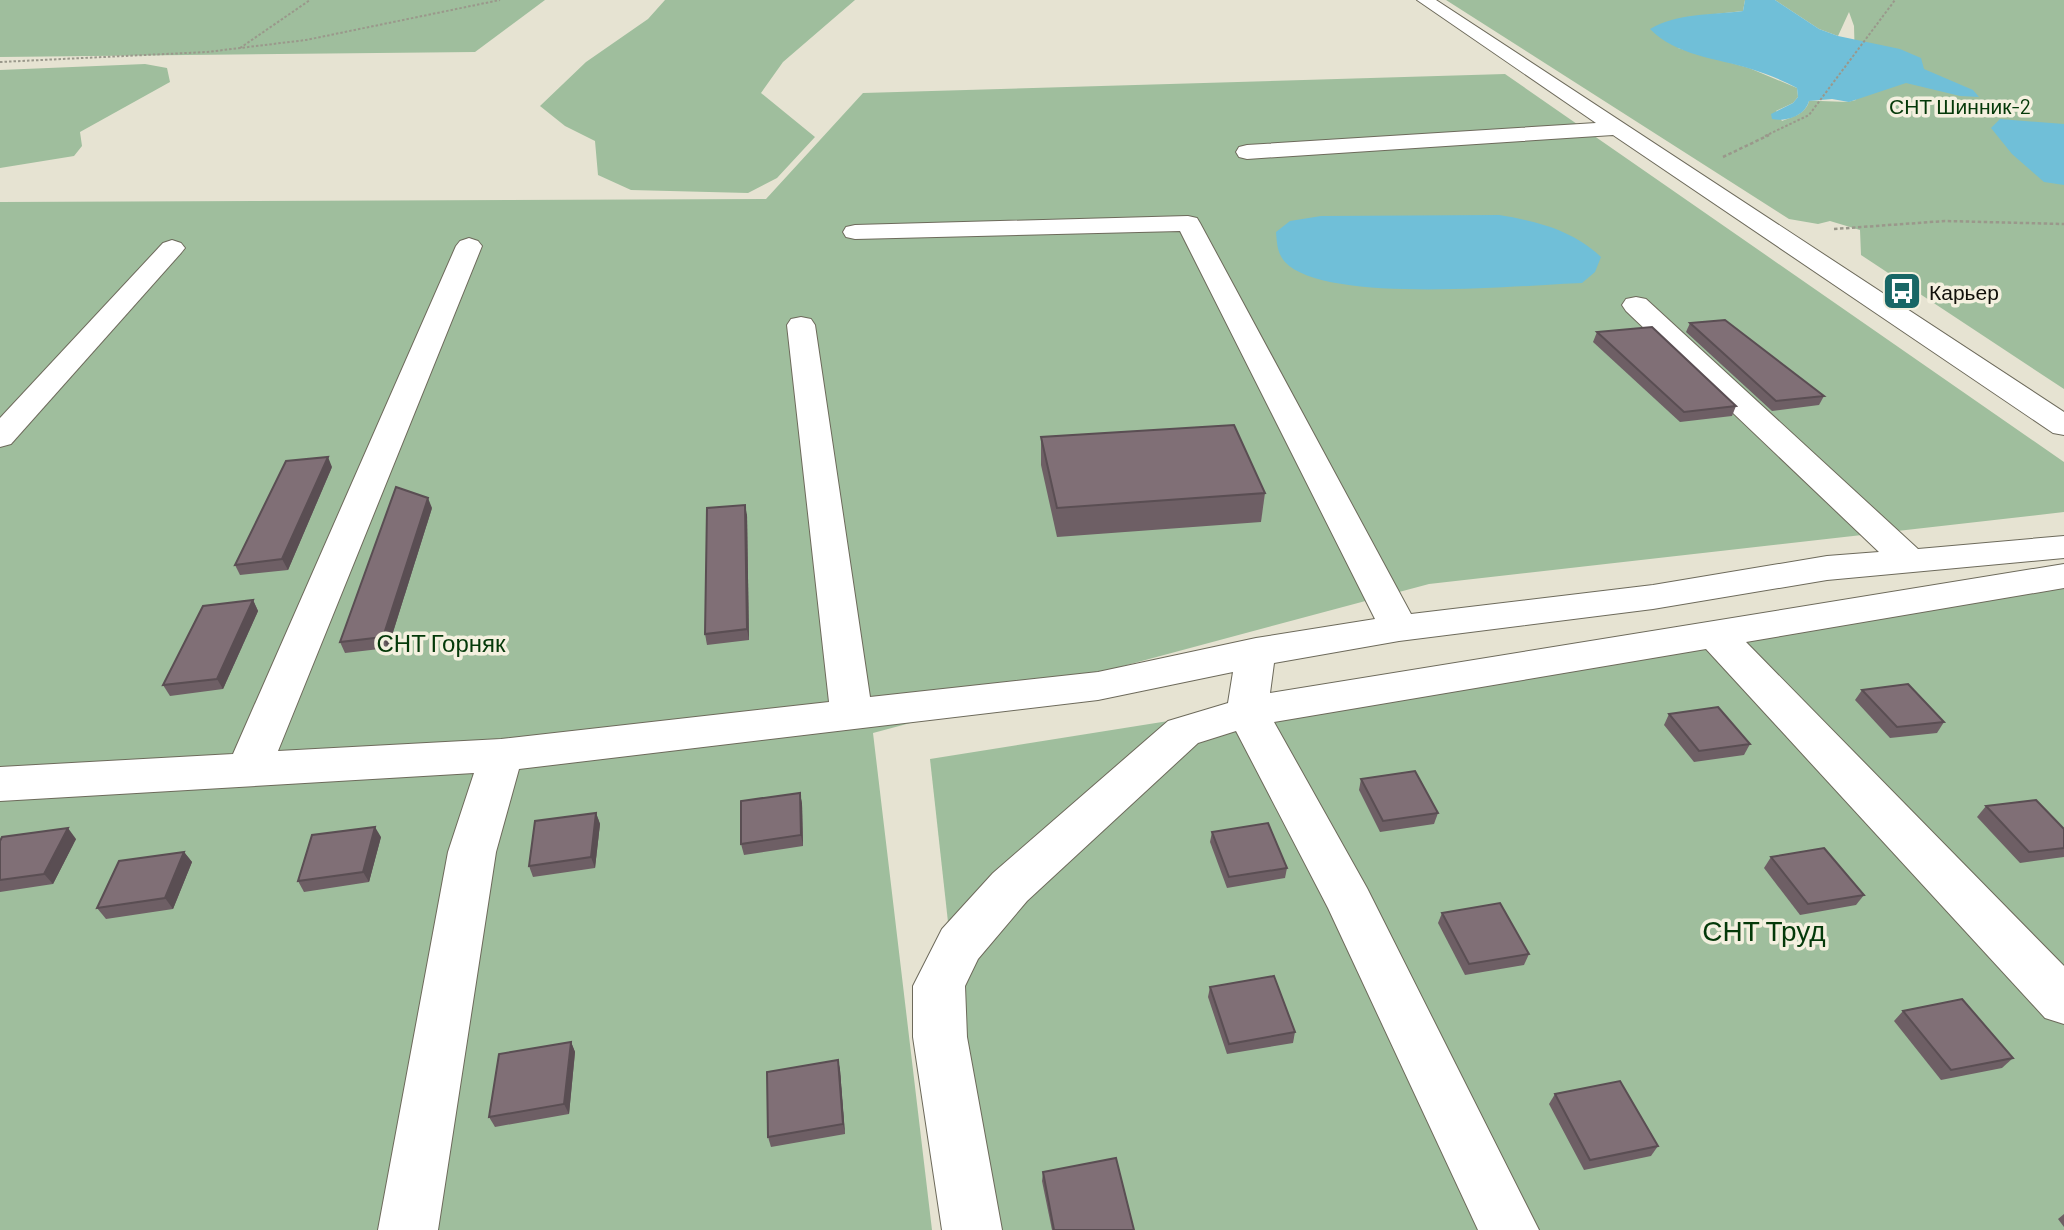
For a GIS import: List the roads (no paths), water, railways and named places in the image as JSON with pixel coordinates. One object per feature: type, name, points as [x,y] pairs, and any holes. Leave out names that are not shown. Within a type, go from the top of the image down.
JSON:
[{"type":"street","points":[[1425,0],[2064,426]]},
{"type":"street","points":[[1247,152],[1618,128]]},
{"type":"street","points":[[855,232],[1188,223],[1399,628]]},
{"type":"street","points":[[248,770],[469,246]]},
{"type":"street","points":[[0,437],[173,248]]},
{"type":"street","points":[[1636,305],[1909,560]]},
{"type":"street","points":[[800,325],[852,715]]},
{"type":"street","points":[[0,784],[502,755],[852,715],[1098,686],[1256,652],[1399,628],[1653,597],[1827,568],[2064,547]]},
{"type":"street","points":[[972,1230],[940,1037],[939,986],[960,944],[1010,887],[1183,732],[1247,712],[2064,576]]},
{"type":"street","points":[[1716,635],[2064,1001]]},
{"type":"street","points":[[1256,652],[1247,712],[1350,902],[1509,1230]]},
{"type":"street","points":[[408,1230],[472,852],[502,755]]},
{"type":"water","points":[[1745,0],[1775,0],[1819,29],[1838,36],[1900,49],[1921,58],[1924,69],[1973,90],[1979,97],[1960,96],[1906,83],[1849,102],[1832,99],[1809,101],[1804,111],[1794,117],[1772,119],[1771,114],[1793,103],[1798,97],[1797,88],[1757,71],[1684,51],[1660,38],[1650,29],[1683,17],[1743,11]]},
{"type":"water","points":[[2000,119],[2064,124],[2064,185],[2044,182],[2012,154],[1991,128]]},
{"type":"water","points":[[1499,215],[1553,228],[1578,240],[1601,257],[1595,272],[1582,283],[1472,289],[1380,288],[1340,284],[1307,275],[1285,262],[1279,251],[1276,232],[1290,221],[1321,216]]},
{"type":"place","name":"Карьер","points":[[1902,291]]},
{"type":"park label","name":"СНТ Шинник-2","points":[[1960,105]]},
{"type":"park label","name":"СНТ Горняк","points":[[441,642]]},
{"type":"park label","name":"СНТ Труд","points":[[1764,930]]}]
